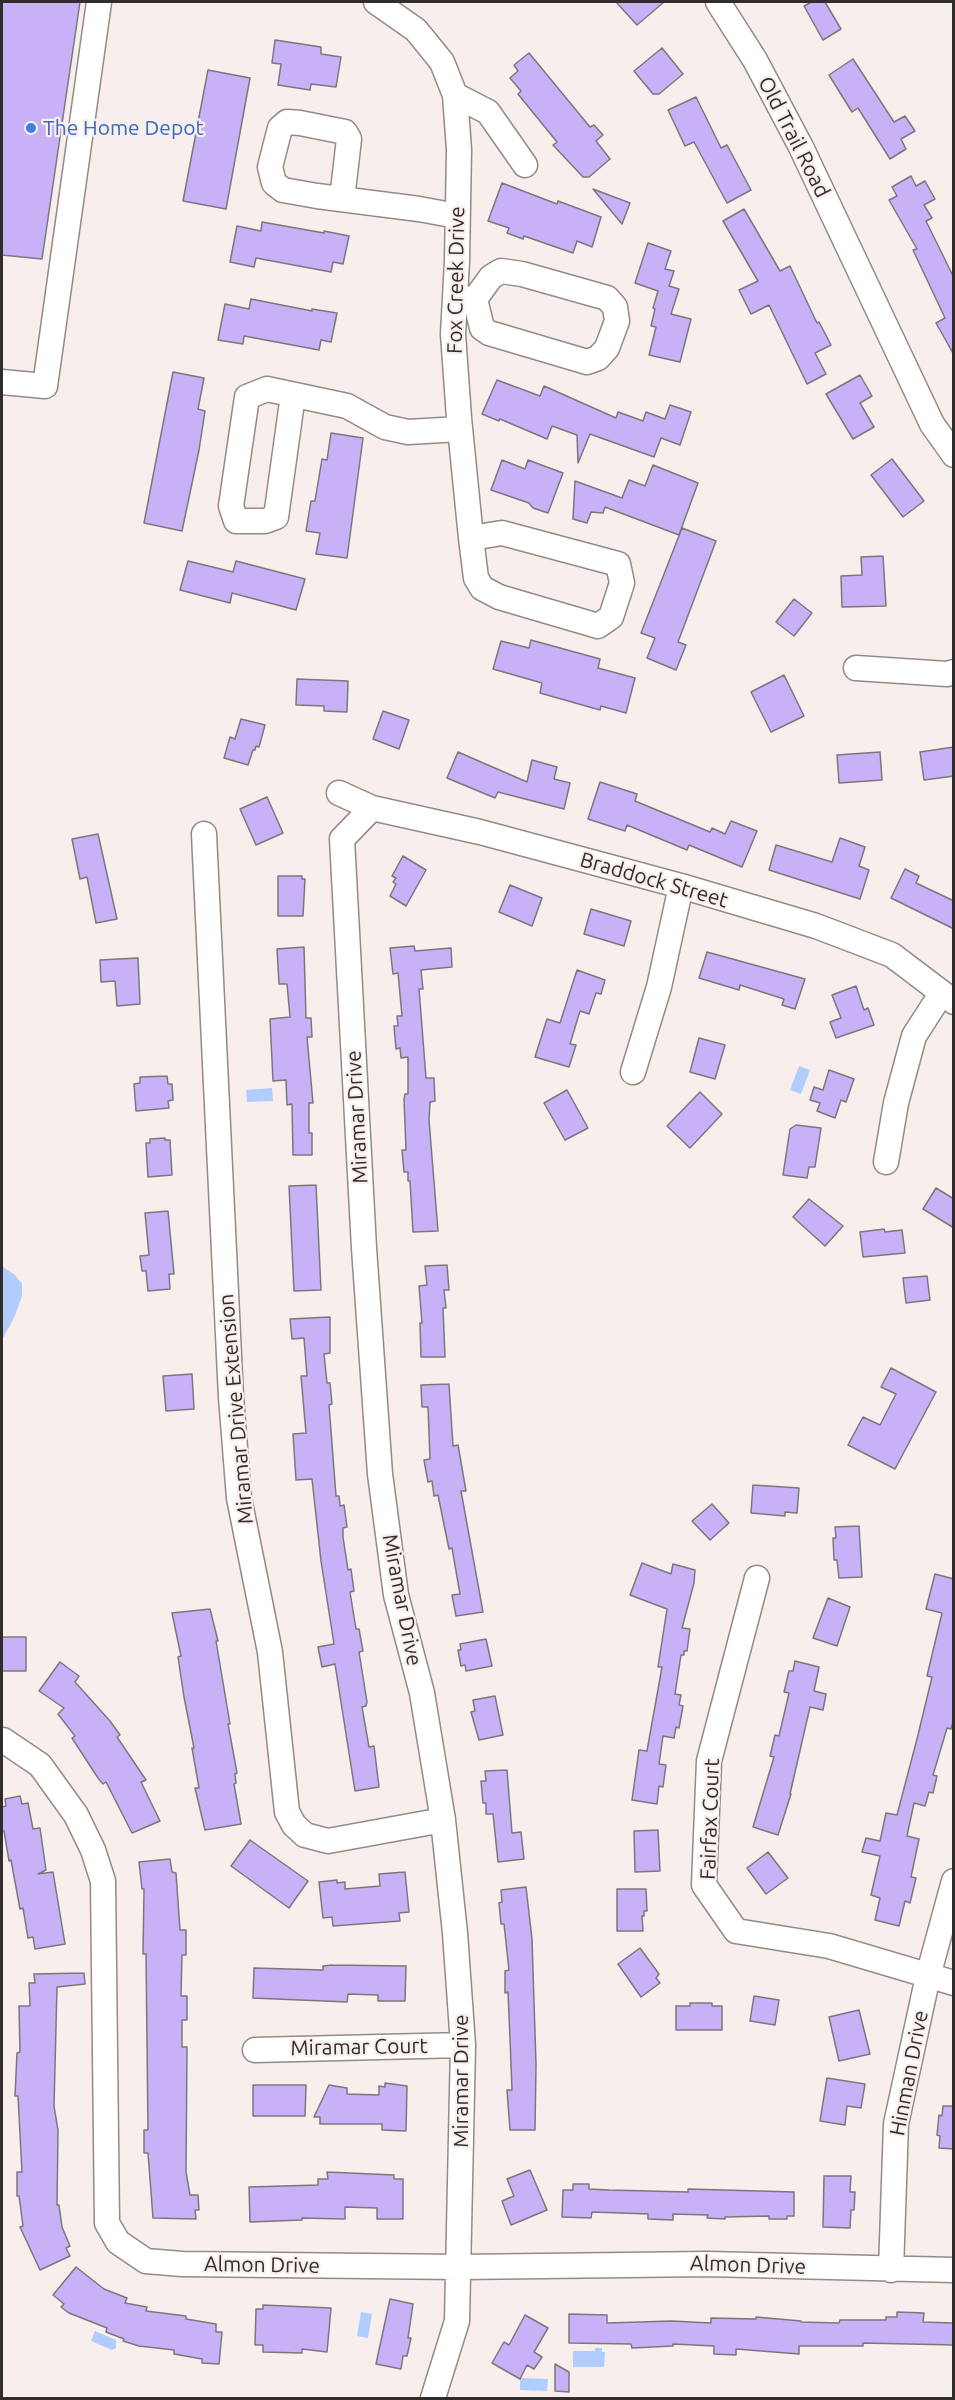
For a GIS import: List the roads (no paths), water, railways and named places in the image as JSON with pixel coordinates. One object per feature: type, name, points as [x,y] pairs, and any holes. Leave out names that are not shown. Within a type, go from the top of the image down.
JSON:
[{"type":"street","points":[[2,382],[45,386],[99,2]]},
{"type":"street","name":"Fox Creek Drive","points":[[376,2],[416,30],[442,63],[455,95],[459,150],[457,216],[465,299],[453,334],[460,429],[471,538],[476,578],[482,588],[499,597],[598,626],[611,617],[622,583],[618,564],[502,532],[471,538]]},
{"type":"street","name":"Old Trail Road","points":[[718,2],[755,60],[796,137],[932,424],[954,455]]},
{"type":"street","points":[[455,95],[488,112],[525,165]]},
{"type":"street","points":[[342,199],[457,216]]},
{"type":"street","points":[[501,271],[522,274],[607,298],[615,308],[617,321],[607,348],[598,358],[587,362],[489,333],[482,328],[465,299],[501,271]]},
{"type":"street","points":[[293,395],[276,518],[265,521],[236,520],[231,506],[247,397],[267,389],[347,406],[385,427],[408,432],[460,429]]},
{"type":"street","points":[[856,668],[947,674],[954,672]]},
{"type":"street","name":"Braddock Street","points":[[339,793],[372,808],[480,832],[681,886],[816,926],[892,956],[947,998]]},
{"type":"street","name":"Miramar Drive","points":[[372,808],[342,839],[364,1248],[380,1474],[396,1595],[422,1694],[443,1820],[455,1933],[463,2045],[460,2267],[457,2321],[433,2398]]},
{"type":"street","name":"Miramar Drive Extension","points":[[204,834],[231,1397],[239,1498],[270,1652],[287,1812],[294,1825],[305,1835],[328,1841],[443,1820]]},
{"type":"street","points":[[633,1072],[659,987],[681,886]]},
{"type":"street","points":[[886,1162],[896,1103],[914,1036],[947,998]]},
{"type":"street","name":"Fairfax Court","points":[[757,1578],[709,1761],[704,1885],[736,1931],[829,1946],[954,1983]]},
{"type":"street","name":"Almon Drive","points":[[3,1740],[40,1765],[76,1815],[93,1850],[103,1881],[107,2223],[118,2242],[146,2261],[460,2267],[708,2264],[954,2270]]},
{"type":"street","name":"Hinman Drive","points":[[891,2270],[896,2124],[928,1976],[954,1881]]},
{"type":"street","name":"Miramar Court","points":[[255,2050],[463,2045]]},
{"type":"water","points":[[799,1066],[810,1070],[801,1094],[790,1090]]},
{"type":"water","points":[[272,1088],[273,1101],[247,1102],[246,1090]]},
{"type":"water","points":[[2,1266],[15,1275],[22,1284],[22,1296],[14,1318],[2,1340]]},
{"type":"water","points":[[361,2312],[372,2314],[368,2338],[357,2336]]},
{"type":"water","points":[[95,2331],[116,2340],[116,2348],[112,2350],[91,2341]]},
{"type":"water","points":[[595,2348],[602,2348],[602,2352],[605,2352],[604,2367],[573,2367],[573,2351],[595,2351]]},
{"type":"water","points":[[520,2378],[548,2379],[547,2391],[520,2390]]},
{"type":"place","name":"The Home Depot","points":[[31,128]]}]
